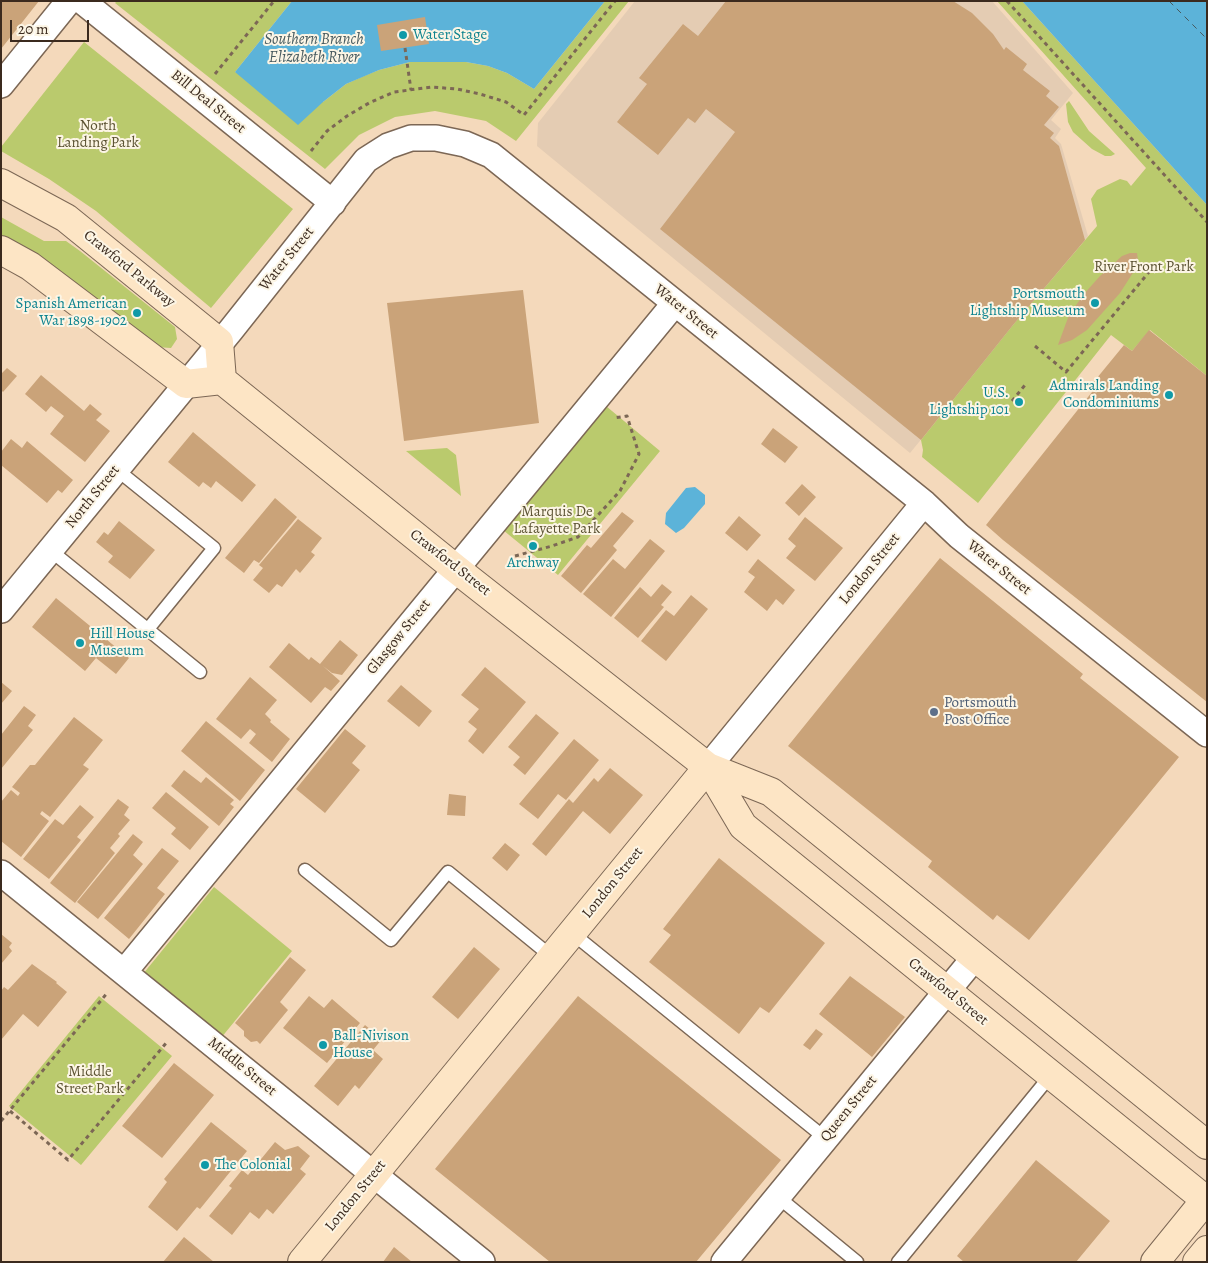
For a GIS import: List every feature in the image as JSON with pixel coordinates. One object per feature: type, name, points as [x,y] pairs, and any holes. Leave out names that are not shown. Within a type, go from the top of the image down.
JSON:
[{"type":"main road","name":"Crawford Parkway","points":[[1,183],[66,218],[219,342]]},
{"type":"main road","points":[[1,250],[30,266],[186,384],[222,380],[219,342]]},
{"type":"main road","name":"Crawford Street","points":[[222,380],[456,569],[708,767],[771,792],[1207,1145]]},
{"type":"main road","name":"Crawford Street","points":[[708,767],[743,826],[1206,1200]]},
{"type":"main road","name":"London Street","points":[[302,1262],[708,767]]},
{"type":"main road","points":[[1155,1262],[1206,1200]]},
{"type":"main road","points":[[1197,1262],[1207,1250]]},
{"type":"street","points":[[1,85],[69,1]]},
{"type":"street","name":"Bill Deal Street","points":[[82,1],[333,203]]},
{"type":"street","name":"Water Street","points":[[186,384],[366,160],[388,146],[411,138],[436,138],[466,144],[491,155],[924,504],[959,536],[1207,734]]},
{"type":"street","name":"Glasgow Street","points":[[124,972],[675,303]]},
{"type":"street","name":"North Street","points":[[1,610],[186,384]]},
{"type":"street","name":"London Street","points":[[708,767],[924,504]]},
{"type":"street","name":"Middle Street","points":[[1,874],[482,1262]]},
{"type":"street","name":"Queen Street","points":[[724,1262],[975,957]]},
{"type":"lane","points":[[116,469],[214,548],[148,629]]},
{"type":"lane","points":[[50,550],[200,672]]},
{"type":"lane","points":[[305,870],[392,940],[448,872],[552,957]]},
{"type":"lane","points":[[572,933],[825,1138]]},
{"type":"lane","points":[[904,1260],[1051,1075]]},
{"type":"lane","points":[[778,1197],[857,1262]]},
{"type":"path","points":[[216,74],[274,1]]},
{"type":"path","points":[[304,145],[312,151],[328,131],[347,116],[369,103],[394,92],[432,87],[457,89],[506,102],[524,115],[615,1]]},
{"type":"path","points":[[1007,1],[1207,222]]},
{"type":"path","points":[[405,48],[411,90]]},
{"type":"path","points":[[208,67],[223,80]]},
{"type":"path","points":[[1034,346],[1066,372],[1149,272]]},
{"type":"path","points":[[1012,401],[1025,385]]},
{"type":"path","points":[[515,556],[578,537],[620,491],[639,454],[627,416],[610,419]]},
{"type":"path","points":[[1,1121],[124,972]]},
{"type":"path","points":[[10,1111],[68,1160],[167,1042]]},
{"type":"shaded area","points":[[635,1],[992,1],[1073,93],[1051,120],[1061,129],[1055,138],[1061,144],[1088,236],[910,453],[537,146],[538,123]]},
{"type":"green space","points":[[117,1],[292,1],[235,72],[323,102],[346,84],[379,70],[410,62],[466,62],[488,66],[507,73],[534,89],[605,1],[629,1],[516,141],[486,121],[435,111],[395,117],[359,135],[325,169],[115,3]]},
{"type":"green space","name":"River Front Park","points":[[997,1],[1022,1],[1207,205],[1207,376],[1150,330],[1132,351],[1111,335],[978,503],[922,457],[921,440],[1013,325],[1097,226],[1091,199],[1097,190],[1120,179],[1127,181],[1131,186],[1146,168]]},
{"type":"green space","name":"North Landing Park","points":[[84,42],[293,209],[211,308],[96,211],[49,179],[1,151],[1,147]]},
{"type":"green space","points":[[1069,101],[1089,131],[1115,154],[1105,156],[1092,149],[1073,132],[1068,122],[1066,104]]},
{"type":"green space","points":[[1,217],[44,241],[66,241],[80,251],[175,327],[177,339],[171,348],[156,347],[47,261],[1,235]]},
{"type":"green space","name":"Marquis De Lafayette Park","points":[[606,406],[660,451],[558,575],[503,530]]},
{"type":"green space","points":[[447,448],[456,455],[461,496],[406,451]]},
{"type":"green space","points":[[214,887],[292,951],[221,1038],[143,974]]},
{"type":"green space","name":"Middle Street Park","points":[[99,996],[172,1056],[81,1165],[9,1106]]},
{"type":"water","name":"Southern Branch Elizabeth River","points":[[292,1],[605,1],[534,89],[507,73],[488,66],[466,62],[410,62],[379,70],[346,84],[298,125],[235,72]]},
{"type":"water","points":[[1022,1],[1207,1],[1207,205]]},
{"type":"water","points":[[695,487],[705,495],[705,504],[684,528],[676,533],[665,524],[666,513],[686,488]]},
{"type":"building","points":[[1,1],[39,1],[1,49]]},
{"type":"building","points":[[726,1],[953,1],[972,13],[993,34],[1004,50],[1006,47],[1027,64],[1023,70],[1050,91],[1046,96],[1059,107],[1044,125],[1054,133],[1050,138],[1059,146],[1085,240],[1013,325],[921,440],[660,229],[735,132],[706,109],[695,123],[688,118],[658,155],[617,122],[647,84],[639,78],[683,24],[698,36]]},
{"type":"building","name":"Water Stage","points":[[425,17],[429,44],[381,51],[377,25]]},
{"type":"building","name":"Portsmouth Lightship Museum","points":[[1137,253],[1136,268],[1120,293],[1087,330],[1072,340],[1058,345],[1069,315],[1084,294],[1122,256]]},
{"type":"building","points":[[523,290],[539,423],[404,441],[387,303]]},
{"type":"building","points":[[1149,330],[1207,376],[1207,702],[986,525],[1096,387],[1092,384],[1124,345],[1132,351]]},
{"type":"building","points":[[7,368],[17,376],[3,392],[1,390],[1,374]]},
{"type":"building","points":[[41,375],[84,411],[90,404],[102,414],[96,420],[110,431],[85,462],[50,434],[64,416],[51,406],[46,412],[25,394]]},
{"type":"building","points":[[773,428],[798,447],[785,463],[761,444]]},
{"type":"building","points":[[193,432],[256,485],[242,502],[216,481],[211,488],[203,482],[199,487],[168,462]]},
{"type":"building","points":[[11,439],[22,448],[27,441],[73,480],[62,493],[58,490],[47,503],[1,465],[1,452]]},
{"type":"building","points":[[802,484],[816,497],[799,516],[785,503]]},
{"type":"building","points":[[275,498],[297,517],[259,563],[254,560],[244,573],[225,558]]},
{"type":"building","points":[[622,512],[634,521],[613,546],[617,550],[581,593],[561,576],[587,545],[591,548]]},
{"type":"building","points":[[739,516],[761,535],[747,551],[725,533]]},
{"type":"building","points":[[805,517],[843,548],[815,581],[786,558],[796,546],[788,539]]},
{"type":"building","points":[[298,519],[322,538],[311,552],[315,555],[300,573],[296,569],[282,587],[277,584],[269,593],[253,580],[263,568],[259,565]]},
{"type":"building","points":[[119,521],[155,550],[130,579],[108,562],[113,556],[96,542],[104,532],[108,535]]},
{"type":"building","points":[[650,539],[665,551],[611,617],[583,594],[613,559],[625,569]]},
{"type":"building","points":[[940,558],[1083,674],[1080,678],[1179,757],[1029,940],[997,915],[993,920],[928,867],[932,861],[788,746]]},
{"type":"building","points":[[758,559],[795,590],[783,605],[776,599],[767,611],[744,592],[755,577],[748,572]]},
{"type":"building","points":[[662,584],[672,592],[661,605],[664,607],[638,638],[614,618],[640,587],[651,597]]},
{"type":"building","points":[[691,595],[708,609],[666,661],[641,641],[666,610],[674,616]]},
{"type":"building","name":"Hill House Museum","points":[[56,598],[129,658],[116,674],[96,658],[85,671],[32,627]]},
{"type":"building","points":[[340,640],[358,655],[342,675],[332,673],[323,666],[340,681],[331,691],[325,687],[311,703],[269,667],[289,643],[309,660],[311,657],[320,664]]},
{"type":"building","points":[[485,667],[526,702],[483,754],[468,741],[477,729],[468,722],[479,709],[461,695]]},
{"type":"building","points":[[250,677],[277,700],[265,714],[271,720],[270,722],[290,739],[272,762],[249,743],[256,734],[250,729],[241,739],[216,719]]},
{"type":"building","points":[[1,682],[12,691],[1,704]]},
{"type":"building","points":[[401,685],[432,711],[419,727],[387,701]]},
{"type":"building","points":[[24,706],[36,715],[28,726],[33,730],[1,769],[1,735]]},
{"type":"building","points":[[536,714],[559,733],[525,775],[513,765],[520,757],[508,747]]},
{"type":"building","points":[[74,717],[103,740],[83,765],[89,769],[50,817],[42,811],[40,814],[49,821],[21,857],[1,841],[1,802],[11,790],[18,796],[20,793],[12,787],[30,765],[35,765]]},
{"type":"building","points":[[206,721],[265,770],[240,801],[181,751]]},
{"type":"building","points":[[345,729],[366,746],[352,763],[360,770],[325,813],[296,789]]},
{"type":"building","points":[[574,739],[599,760],[566,800],[558,794],[538,819],[519,804]]},
{"type":"building","points":[[610,768],[643,795],[610,834],[583,811],[546,856],[532,844],[569,799],[573,803],[594,778],[598,782]]},
{"type":"building","points":[[184,770],[201,783],[206,777],[234,800],[230,804],[234,807],[219,826],[171,786]]},
{"type":"building","points":[[166,792],[209,827],[190,850],[171,834],[176,828],[152,808]]},
{"type":"building","points":[[449,794],[466,796],[465,816],[447,815]]},
{"type":"building","points":[[118,799],[129,807],[124,815],[130,820],[118,834],[120,836],[110,848],[115,853],[75,903],[50,883]]},
{"type":"building","points":[[80,805],[94,817],[77,837],[81,840],[49,879],[23,859],[55,819],[63,825]]},
{"type":"building","points":[[133,834],[143,842],[133,855],[143,864],[98,919],[77,902]]},
{"type":"building","points":[[505,843],[520,855],[507,871],[492,858]]},
{"type":"building","points":[[162,848],[179,861],[157,888],[165,894],[129,939],[104,918]]},
{"type":"building","points":[[719,858],[825,943],[769,1013],[760,1007],[739,1034],[649,962],[671,935],[663,929]]},
{"type":"building","points":[[1,934],[12,943],[9,947],[12,951],[1,964]]},
{"type":"building","points":[[474,947],[500,969],[458,1019],[432,997]]},
{"type":"building","points":[[290,957],[306,970],[280,1002],[288,1010],[260,1044],[257,1041],[251,1042],[244,1036],[244,1031],[235,1023]]},
{"type":"building","points":[[32,964],[57,982],[67,992],[38,1027],[23,1014],[1,1040],[1,991],[4,987],[8,990]]},
{"type":"building","points":[[850,976],[905,1017],[872,1057],[819,1014]]},
{"type":"building","name":"Ball-Nivison House","points":[[309,996],[324,1008],[332,999],[360,1023],[327,1063],[283,1028]]},
{"type":"building","points":[[578,996],[781,1160],[696,1262],[550,1262],[435,1169]]},
{"type":"building","points":[[365,1025],[382,1039],[373,1050],[383,1059],[359,1089],[355,1085],[338,1106],[314,1086]]},
{"type":"building","points":[[816,1029],[823,1034],[810,1050],[803,1045]]},
{"type":"building","points":[[174,1063],[214,1095],[162,1158],[122,1126]]},
{"type":"building","name":"The Colonial","points":[[211,1122],[247,1151],[200,1209],[197,1207],[177,1231],[148,1207],[167,1182],[164,1179]]},
{"type":"building","points":[[275,1142],[285,1150],[298,1146],[310,1156],[300,1169],[306,1174],[273,1214],[267,1209],[259,1219],[250,1212],[232,1235],[209,1216],[232,1188],[229,1186],[242,1170],[248,1175]]},
{"type":"building","points":[[1036,1160],[1110,1221],[1076,1262],[964,1262],[957,1256]]},
{"type":"building","points":[[184,1237],[214,1262],[163,1262]]},
{"type":"building","points":[[394,1247],[412,1262],[383,1262]]},
{"type":"ferry route","points":[[1169,1],[1207,39]]},
{"type":"place","name":"Water Stage","points":[[403,35]]},
{"type":"place","name":"Portsmouth Lightship Museum","points":[[1095,303]]},
{"type":"place","name":"Spanish American War 1898-1902","points":[[137,313]]},
{"type":"place","name":"Admirals Landing Condominiums","points":[[1169,395]]},
{"type":"place","name":"U.S. Lightship 101","points":[[1019,402]]},
{"type":"place","name":"Archway","points":[[533,546]]},
{"type":"place","name":"Hill House Museum","points":[[80,643]]},
{"type":"place","name":"Portsmouth Post Office","points":[[934,712]]},
{"type":"place","name":"Ball-Nivison House","points":[[323,1045]]},
{"type":"place","name":"The Colonial","points":[[205,1165]]}]
